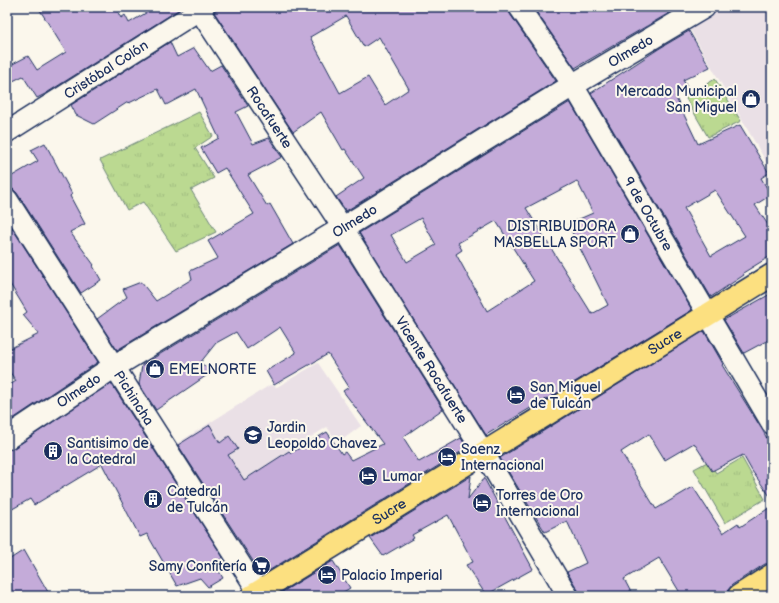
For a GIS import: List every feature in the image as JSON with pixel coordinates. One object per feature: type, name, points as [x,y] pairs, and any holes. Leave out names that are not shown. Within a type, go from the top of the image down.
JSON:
[{"type":"main road","name":"Sucre","points":[[257,595],[772,275]]},
{"type":"main road","points":[[739,596],[772,575]]},
{"type":"street","name":"9 de Octubre","points":[[519,7],[573,85],[772,424]]},
{"type":"street","name":"Olmedo","points":[[7,438],[114,366],[343,228],[573,85],[704,7]]},
{"type":"street","name":"Cristóbal Colón","points":[[7,132],[200,8]]},
{"type":"street","name":"Rocafuerte","points":[[200,8],[343,228]]},
{"type":"street","name":"Pichincha","points":[[7,199],[114,366],[257,595]]},
{"type":"street","name":"Vicente Rocafuerte","points":[[343,228],[484,453],[568,596]]},
{"type":"shaded area","name":"Mercado Municipal San Miguel","points":[[721,7],[772,7],[772,172],[688,26]]},
{"type":"shaded area","points":[[772,172],[772,192],[763,179]]},
{"type":"shaded area","name":"Jardin Leopoldo Chavez","points":[[318,363],[361,426],[338,443],[327,427],[210,501],[176,444],[270,385],[277,387]]},
{"type":"green space","points":[[715,79],[741,121],[708,137],[685,97]]},
{"type":"green space","points":[[199,112],[213,136],[195,148],[214,178],[191,190],[216,232],[176,251],[143,202],[127,210],[100,160]]},
{"type":"green space","points":[[742,458],[765,499],[725,523],[694,469],[709,461],[716,473]]},
{"type":"building","points":[[38,7],[115,7],[121,18],[125,15],[129,23],[156,7],[183,7],[37,98],[23,76],[7,84],[7,67],[28,56],[37,70],[66,52]]},
{"type":"building","points":[[222,7],[508,7],[510,14],[556,81],[346,211],[336,197],[364,178],[345,149],[343,150],[321,112],[293,132],[214,12]],"holes":[[[346,16],[364,47],[379,37],[409,89],[385,105],[368,77],[340,93],[310,37]]]},
{"type":"building","points":[[533,7],[675,7],[676,9],[575,68]]},
{"type":"building","points":[[689,31],[710,67],[683,80],[688,89],[675,96],[698,144],[740,125],[769,173],[761,178],[771,195],[755,205],[772,231],[772,255],[743,273],[744,275],[711,297],[591,93]],"holes":[[[715,190],[745,236],[711,256],[684,208]]]},
{"type":"building","points":[[170,42],[177,57],[194,48],[210,71],[221,65],[248,106],[236,112],[253,144],[269,138],[282,157],[248,175],[267,206],[270,204],[293,244],[117,350],[97,319],[127,297],[123,289],[141,282],[156,301],[192,279],[190,271],[218,258],[208,241],[254,214],[225,168],[216,173],[201,148],[219,138],[196,89],[166,105],[158,89],[129,103],[128,102],[94,124],[76,115],[71,105]]},
{"type":"building","points":[[570,102],[692,310],[486,435],[359,233]],"holes":[[[577,181],[593,213],[568,224],[608,305],[592,314],[526,208]],[[421,218],[436,245],[407,262],[391,235]],[[496,221],[534,281],[487,311],[456,254],[462,250],[458,243]]]},
{"type":"building","points":[[45,143],[72,194],[70,196],[85,224],[70,232],[94,265],[93,266],[101,280],[81,293],[17,193],[13,189],[7,188],[7,179],[38,161],[31,150]]},
{"type":"building","points":[[7,220],[98,362],[7,423],[7,387],[16,381],[7,368],[7,350],[39,334],[23,315],[27,312],[7,279]]},
{"type":"building","points":[[340,245],[443,409],[403,437],[419,462],[461,438],[467,448],[262,575],[178,445],[210,425],[220,443],[229,436],[238,449],[228,455],[244,480],[289,451],[291,453],[327,432],[342,454],[345,452],[351,460],[383,444],[343,391],[349,387],[328,354],[274,385],[266,371],[296,353],[280,327],[247,349],[236,332],[216,343],[200,363],[213,371],[156,410],[139,384],[142,365]]},
{"type":"building","points":[[772,293],[772,338],[744,353],[724,320]]},
{"type":"building","points":[[704,331],[723,364],[722,365],[772,448],[772,499],[752,471],[743,455],[712,471],[694,443],[665,460],[649,434],[621,452],[656,509],[693,487],[723,533],[738,523],[740,527],[772,506],[772,563],[765,564],[732,585],[728,590],[727,596],[682,596],[659,558],[624,579],[633,596],[579,596],[578,590],[567,572],[586,563],[567,521],[545,532],[500,458]]},
{"type":"building","name":"Catedral de Tulcán","points":[[111,383],[223,557],[215,565],[223,578],[208,587],[200,578],[177,586],[147,534],[140,537],[102,464],[34,505],[30,499],[7,512],[7,450],[14,448]]},
{"type":"building","points":[[471,476],[468,499],[484,478],[533,569],[486,595],[466,565],[473,562],[448,515],[412,535],[414,538],[383,556],[370,538]]},
{"type":"building","points":[[24,550],[48,592],[39,596],[7,596],[7,561]]},
{"type":"building","name":"Palacio Imperial","points":[[333,561],[350,588],[337,596],[280,596],[279,594]]},
{"type":"place","name":"Mercado Municipal San Miguel","points":[[751,99]]},
{"type":"place","name":"DISTRIBUIDORA MASBELLA SPORT","points":[[630,234]]},
{"type":"place","name":"EMELNORTE","points":[[155,369]]},
{"type":"place","name":"San Miguel de Tulcán","points":[[516,395]]},
{"type":"place","name":"Jardin Leopoldo Chavez","points":[[253,435]]},
{"type":"place","name":"Santisimo de la Catedral","points":[[53,451]]},
{"type":"place","name":"Saenz Internacional","points":[[447,457]]},
{"type":"place","name":"Lumar","points":[[368,476]]},
{"type":"place","name":"Catedral de Tulcán","points":[[153,499]]},
{"type":"place","name":"Torres de Oro Internacional","points":[[482,503]]},
{"type":"place","name":"Samy Confitería","points":[[261,566]]},
{"type":"place","name":"Palacio Imperial","points":[[327,575]]}]
